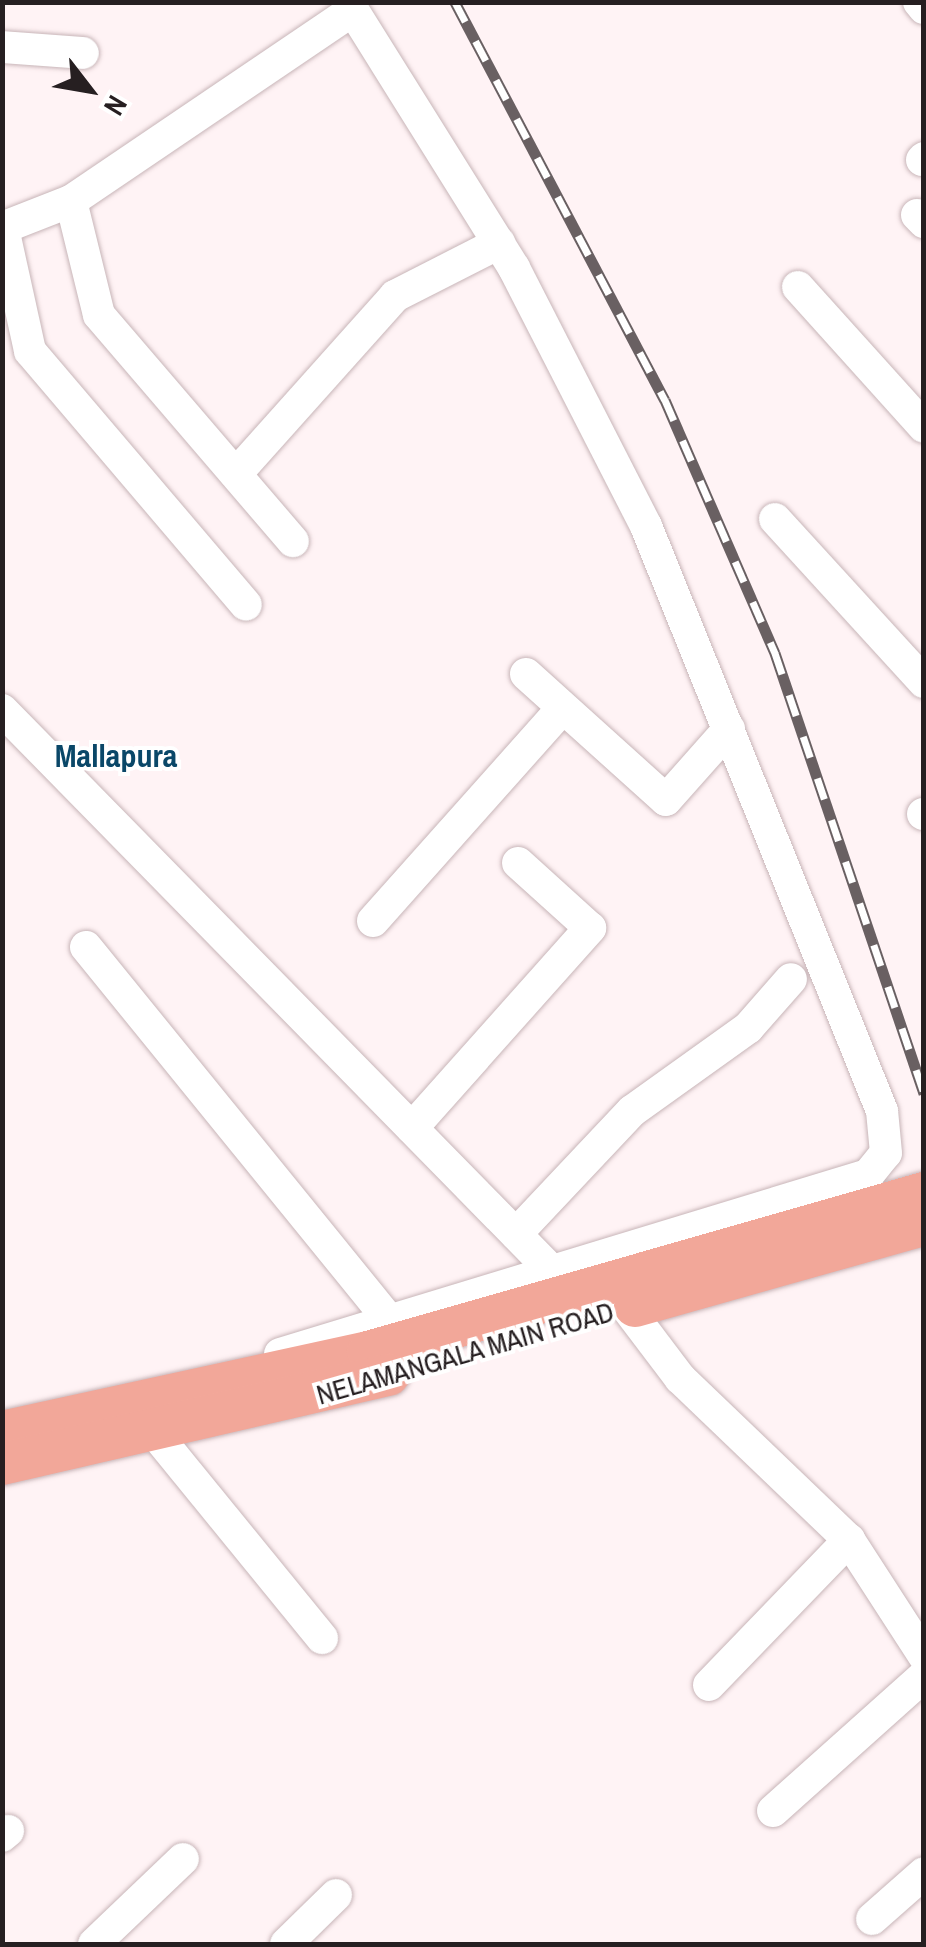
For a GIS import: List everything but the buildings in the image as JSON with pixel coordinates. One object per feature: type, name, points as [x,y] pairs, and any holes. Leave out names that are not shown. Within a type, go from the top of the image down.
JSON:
[{"type":"main road","name":"NELAMANGALA MAIN ROAD","points":[[2,1464],[154,1432],[628,1308],[918,1211]]},
{"type":"main road","points":[[2,1432],[368,1352],[918,1211]]},
{"type":"street","points":[[216,1385],[248,1364],[868,1175],[886,1153],[882,1111],[646,526],[499,243],[350,6],[71,201],[3,228],[30,351],[246,605]]},
{"type":"street","points":[[2,46],[82,54]]},
{"type":"street","points":[[71,201],[98,315],[293,540]]},
{"type":"street","points":[[236,474],[395,296],[499,243]]},
{"type":"street","points":[[798,286],[924,427]]},
{"type":"street","points":[[776,519],[924,682]]},
{"type":"street","points":[[526,674],[666,800],[728,729]]},
{"type":"street","points":[[373,921],[563,708]]},
{"type":"street","points":[[2,710],[551,1270]]},
{"type":"street","points":[[412,1128],[590,928],[518,863]]},
{"type":"street","points":[[86,947],[388,1319]]},
{"type":"street","points":[[516,1234],[632,1111],[748,1028],[792,979]]},
{"type":"street","points":[[628,1308],[680,1378],[849,1540],[924,1656]]},
{"type":"street","points":[[154,1432],[322,1638]]},
{"type":"street","points":[[709,1686],[849,1540]]},
{"type":"street","points":[[773,1811],[924,1676]]},
{"type":"street","points":[[94,1944],[183,1859]]},
{"type":"street","points":[[872,1919],[924,1873]]},
{"type":"street","points":[[286,1944],[336,1895]]},
{"type":"railway","points":[[455,2],[665,400],[775,653],[924,1094]]},
{"type":"district","name":"Mallapura","points":[[116,756]]}]
